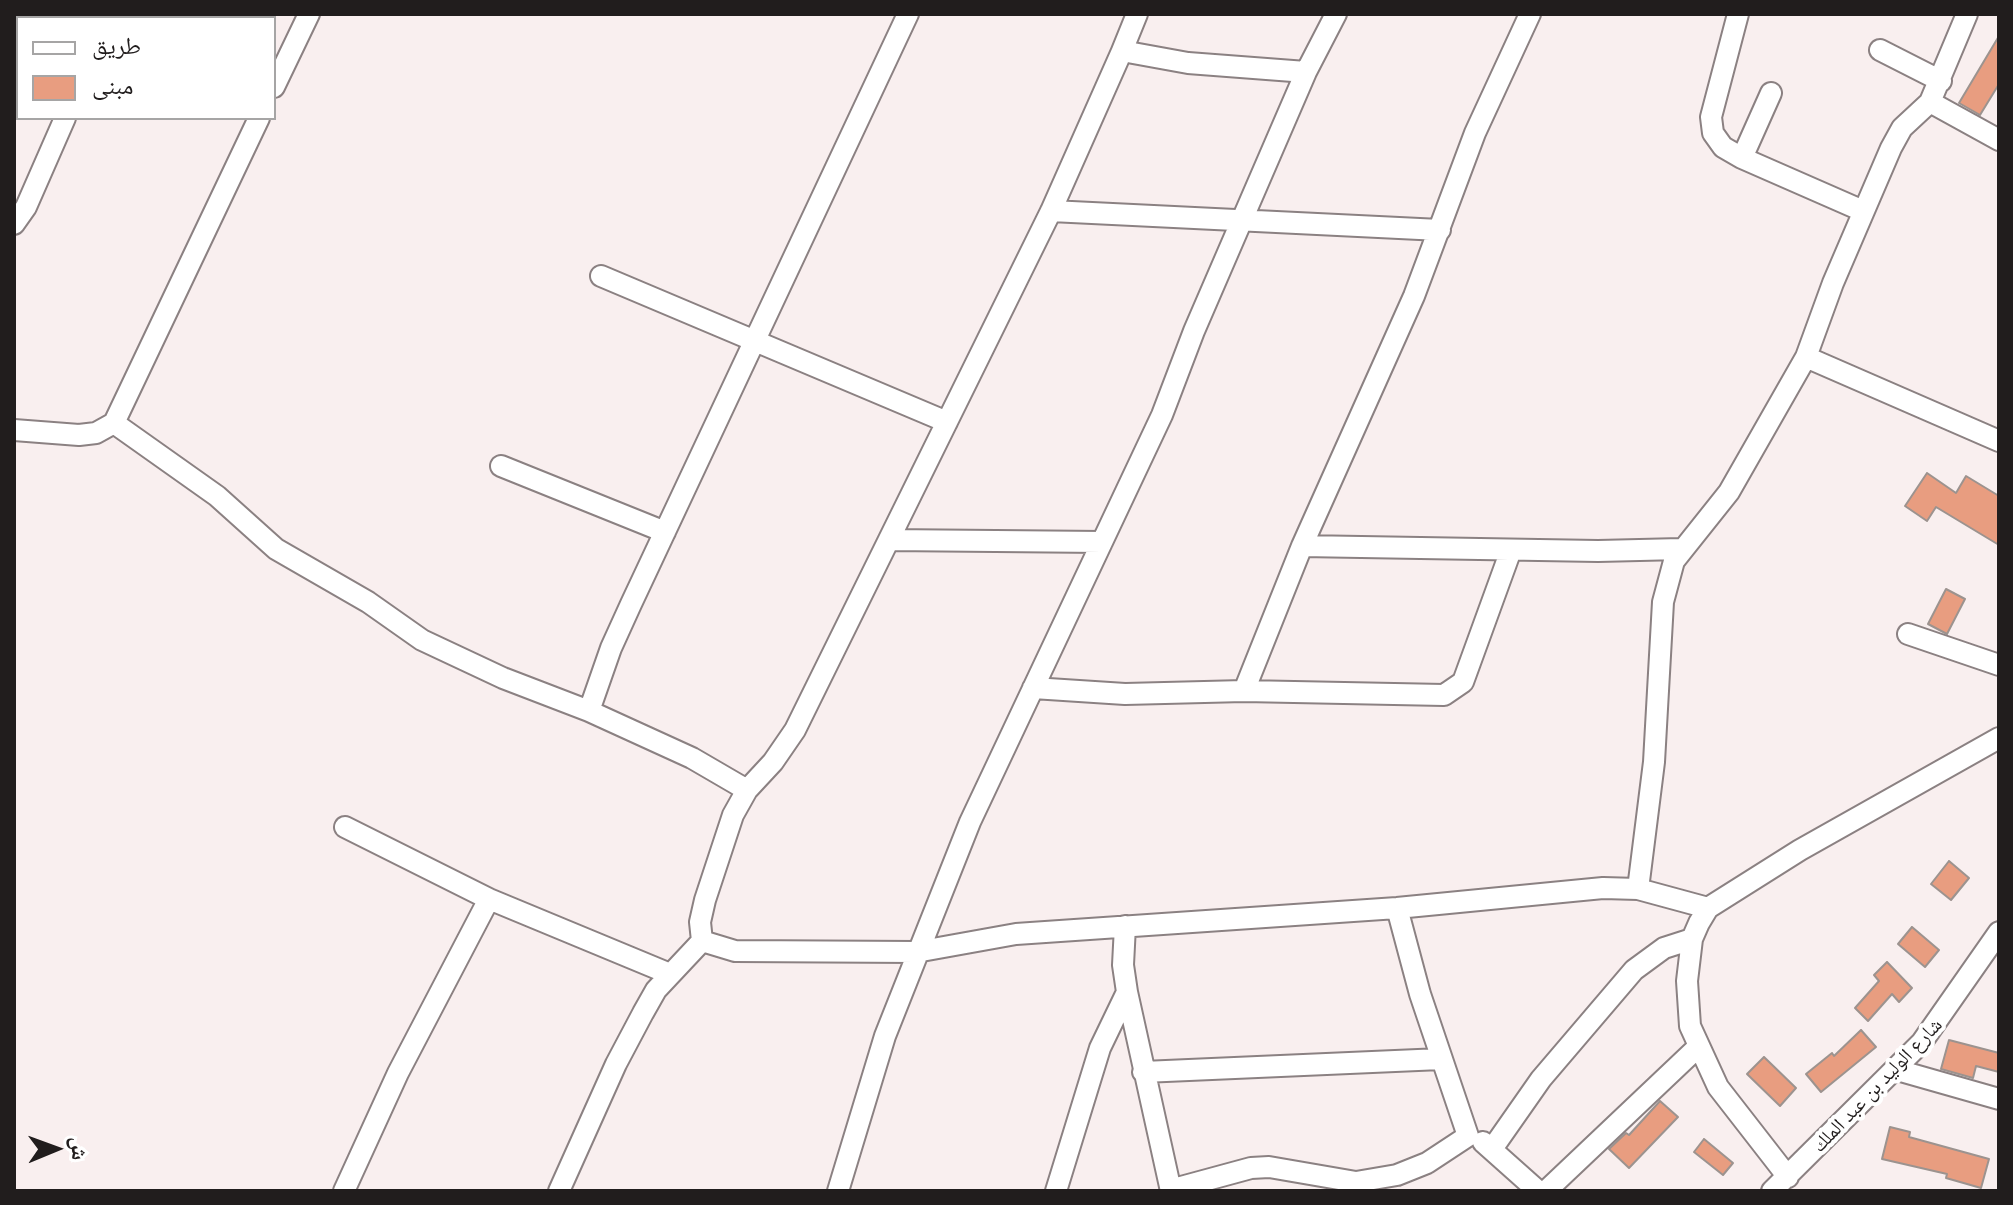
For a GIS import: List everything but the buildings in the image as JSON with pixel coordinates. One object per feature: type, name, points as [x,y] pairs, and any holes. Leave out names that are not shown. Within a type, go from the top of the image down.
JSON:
[{"type":"street","points":[[276,83],[309,14]]},
{"type":"street","points":[[589,711],[611,648],[908,14]]},
{"type":"street","points":[[702,941],[700,922],[705,900],[733,815],[747,790],[773,762],[795,730],[1051,211],[1137,14]]},
{"type":"street","points":[[838,1191],[885,1036],[970,822],[1168,402],[1306,72],[1336,14]]},
{"type":"street","points":[[1244,691],[1302,546],[1440,230],[1475,133],[1530,14]]},
{"type":"street","points":[[1738,14],[1711,117],[1713,133],[1723,147],[1742,158],[1863,211]]},
{"type":"street","points":[[1638,889],[1654,762],[1663,602],[1674,561],[1729,492],[1806,357],[1863,211],[1902,128],[1930,102],[1967,14]]},
{"type":"street","points":[[1880,50],[1941,81]]},
{"type":"street","points":[[1122,51],[1188,63],[1306,72]]},
{"type":"street","points":[[1742,158],[1771,93]]},
{"type":"street","points":[[1930,102],[1999,140]]},
{"type":"street","points":[[14,224],[26,207],[64,120]]},
{"type":"street","points":[[14,430],[79,435],[96,433],[114,423],[258,120]]},
{"type":"street","points":[[1051,211],[1440,230]]},
{"type":"street","points":[[601,276],[947,422]]},
{"type":"street","points":[[1806,357],[1999,441]]},
{"type":"street","points":[[114,423],[217,496],[276,549],[342,586],[422,640],[692,758],[747,790]]},
{"type":"street","points":[[501,466],[665,532]]},
{"type":"street","points":[[889,540],[1102,542]]},
{"type":"street","points":[[1302,546],[1681,549]]},
{"type":"street","points":[[1033,688],[1125,694],[1244,691],[1450,693],[1463,682],[1511,550]]},
{"type":"street","points":[[1908,634],[1999,665]]},
{"type":"street","points":[[1788,1177],[1718,1087],[1698,1047],[1687,1008],[1692,939],[1708,908],[1825,836],[1999,738]]},
{"type":"street","points":[[345,827],[489,899],[670,974]]},
{"type":"street","points":[[702,941],[735,951],[916,952],[1016,934],[1397,908],[1548,891],[1638,889],[1708,908]]},
{"type":"street","points":[[344,1191],[398,1073],[489,899]]},
{"type":"street","points":[[1397,908],[1441,1059],[1468,1136],[1492,1149],[1538,1191]]},
{"type":"street","points":[[1125,926],[1123,965],[1127,992],[1170,1191],[1251,1168],[1269,1167],[1356,1182],[1397,1175],[1427,1163],[1468,1136]]},
{"type":"street","name":"شارع الوليد بن عبد الملك","points":[[1772,1191],[1897,1070],[1954,1001],[1999,932]]},
{"type":"street","points":[[1492,1149],[1541,1079],[1634,970],[1664,948],[1692,939]]},
{"type":"street","points":[[559,1191],[616,1064],[656,990],[702,941]]},
{"type":"street","points":[[1056,1191],[1100,1048],[1127,992]]},
{"type":"street","points":[[1546,1191],[1698,1047]]},
{"type":"street","points":[[1143,1072],[1441,1059]]},
{"type":"street","points":[[1897,1070],[1999,1099]]}]
